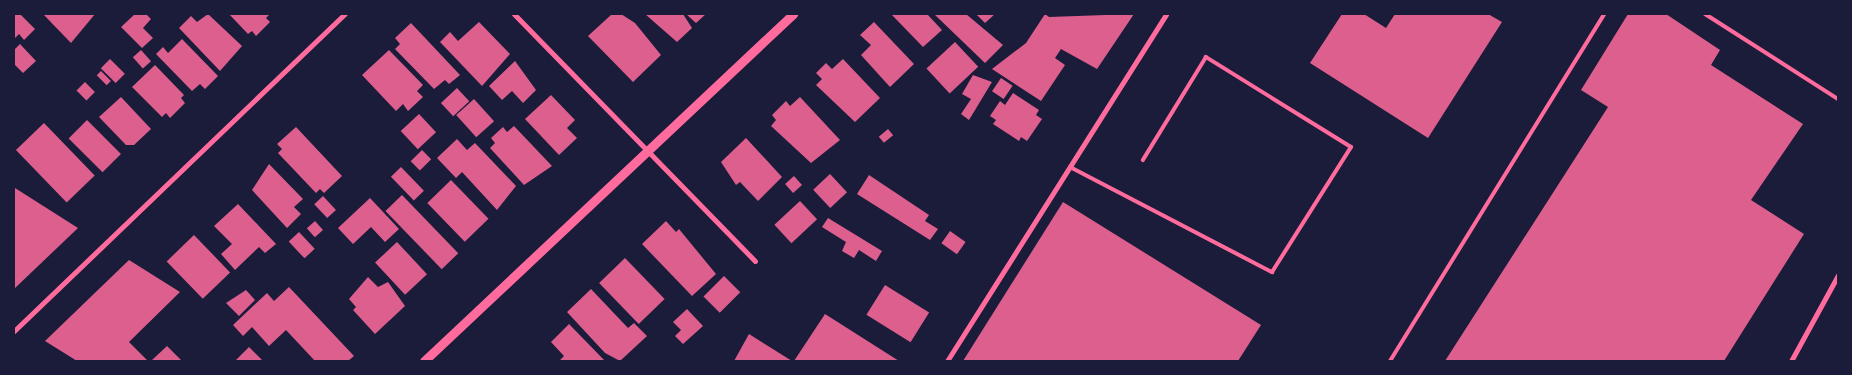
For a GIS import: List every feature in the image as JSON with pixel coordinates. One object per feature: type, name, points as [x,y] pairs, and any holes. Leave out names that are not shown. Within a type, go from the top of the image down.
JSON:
[{"type":"street","points":[[14,331],[344,14]]},
{"type":"street","points":[[514,14],[755,261]]},
{"type":"street","points":[[424,361],[793,14]]},
{"type":"street","points":[[947,361],[1166,14]]},
{"type":"street","points":[[1791,361],[1838,275]]},
{"type":"lane","points":[[1390,361],[1604,14]]},
{"type":"lane","points":[[1705,14],[1838,99]]},
{"type":"lane","points":[[1070,166],[1272,272],[1351,147],[1206,57],[1143,160]]},
{"type":"building","points":[[14,14],[20,14],[35,29],[24,40],[19,34],[14,39]]},
{"type":"building","points":[[43,14],[95,14],[71,43]]},
{"type":"building","points":[[135,14],[146,14],[151,19],[143,28],[153,38],[142,48],[121,27]]},
{"type":"building","points":[[208,14],[242,46],[220,71],[179,28],[191,16],[197,22]]},
{"type":"building","points":[[229,14],[270,14],[266,18],[270,22],[256,36],[252,31],[248,34]]},
{"type":"building","points":[[612,14],[621,14],[635,23],[661,55],[633,82],[588,36]]},
{"type":"building","points":[[645,14],[683,14],[692,28],[677,42]]},
{"type":"building","points":[[686,14],[706,14],[696,23]]},
{"type":"building","points":[[891,14],[927,14],[942,30],[923,47]]},
{"type":"building","points":[[934,14],[966,14],[1003,45],[985,63]]},
{"type":"building","points":[[976,14],[995,14],[985,23]]},
{"type":"building","points":[[1045,14],[1049,17],[1134,14],[1097,69],[1061,49],[1055,58],[1065,65],[1041,101],[992,69],[1026,43]]},
{"type":"building","points":[[1342,14],[1364,14],[1386,28],[1395,14],[1488,14],[1502,22],[1428,138],[1310,63]]},
{"type":"building","points":[[1628,14],[1666,14],[1720,50],[1711,65],[1803,124],[1751,200],[1804,234],[1724,361],[1445,361],[1608,107],[1581,90]]},
{"type":"building","points":[[479,22],[510,54],[482,86],[440,42],[450,32],[458,41]]},
{"type":"building","points":[[874,22],[914,64],[890,87],[861,55],[871,45],[860,35]]},
{"type":"building","points":[[411,23],[460,75],[449,84],[445,80],[434,89],[395,49],[400,44],[395,38]]},
{"type":"building","points":[[182,39],[218,76],[205,89],[200,84],[192,91],[156,54],[163,47],[168,53]]},
{"type":"building","points":[[955,42],[978,67],[950,93],[926,69]]},
{"type":"building","points":[[20,44],[36,61],[23,73],[14,64],[14,50]]},
{"type":"building","points":[[141,50],[151,61],[143,69],[133,57]]},
{"type":"building","points":[[389,50],[423,85],[417,91],[423,97],[408,111],[403,104],[396,111],[362,75]]},
{"type":"building","points":[[110,59],[125,74],[116,83],[101,68]]},
{"type":"building","points":[[843,59],[880,98],[855,122],[816,85],[822,79],[816,73],[826,63],[832,69]]},
{"type":"building","points":[[515,61],[536,90],[523,103],[512,91],[502,100],[489,86]]},
{"type":"building","points":[[155,65],[184,95],[181,98],[185,103],[170,118],[166,113],[162,117],[132,87]]},
{"type":"building","points":[[101,71],[111,81],[107,85],[97,75]]},
{"type":"building","points":[[973,75],[992,82],[969,120],[961,114],[971,99],[962,94]]},
{"type":"building","points":[[1001,78],[1013,86],[1004,99],[992,91]]},
{"type":"building","points":[[85,82],[95,92],[86,100],[77,90]]},
{"type":"building","points":[[457,88],[469,101],[453,116],[441,103]]},
{"type":"building","points":[[1013,93],[1039,110],[1036,115],[1042,119],[1027,141],[1021,137],[1019,141],[993,124],[996,120],[990,116],[1000,101],[1005,105]]},
{"type":"building","points":[[551,95],[575,120],[567,128],[577,138],[559,155],[525,119]]},
{"type":"building","points":[[121,97],[151,129],[134,145],[126,145],[99,117]]},
{"type":"building","points":[[800,97],[840,140],[811,163],[771,126],[776,120],[772,115],[786,101],[790,106]]},
{"type":"building","points":[[474,99],[494,121],[476,137],[456,115]]},
{"type":"building","points":[[419,114],[436,132],[418,149],[401,131]]},
{"type":"building","points":[[87,120],[121,154],[103,172],[69,138]]},
{"type":"building","points":[[44,123],[95,176],[67,203],[16,150]]},
{"type":"building","points":[[514,126],[552,166],[524,185],[490,148],[495,143],[491,138],[503,127],[507,132]]},
{"type":"building","points":[[296,127],[342,176],[324,193],[320,189],[316,193],[278,153],[282,149],[277,144]]},
{"type":"building","points":[[888,129],[893,135],[884,143],[879,137]]},
{"type":"building","points":[[746,138],[782,177],[758,201],[740,182],[736,185],[721,162]]},
{"type":"building","points":[[457,139],[467,150],[475,143],[516,186],[497,210],[462,172],[456,178],[437,158]]},
{"type":"building","points":[[422,150],[431,159],[420,171],[411,161]]},
{"type":"building","points":[[269,164],[303,199],[294,207],[301,214],[287,228],[252,190]]},
{"type":"building","points":[[401,167],[424,191],[414,200],[391,177]]},
{"type":"building","points":[[830,174],[847,192],[830,208],[813,190]]},
{"type":"building","points":[[869,175],[929,215],[925,221],[938,229],[930,240],[857,194]]},
{"type":"building","points":[[794,176],[802,185],[793,193],[785,184]]},
{"type":"building","points":[[451,180],[489,219],[465,242],[427,203]]},
{"type":"building","points":[[14,189],[78,228],[14,289]]},
{"type":"building","points":[[402,195],[458,253],[442,269],[385,211]]},
{"type":"building","points":[[323,196],[336,210],[327,218],[314,204]]},
{"type":"building","points":[[370,198],[399,229],[385,242],[371,227],[353,244],[338,228]]},
{"type":"building","points":[[800,201],[817,219],[791,243],[774,225]]},
{"type":"building","points":[[1063,202],[1261,325],[1238,361],[963,361]]},
{"type":"building","points":[[238,204],[276,244],[265,253],[259,247],[235,270],[221,254],[232,244],[214,226]]},
{"type":"building","points":[[828,218],[882,251],[876,261],[859,250],[854,258],[842,251],[846,242],[822,227]]},
{"type":"building","points":[[315,221],[323,230],[315,237],[307,228]]},
{"type":"building","points":[[666,221],[676,232],[679,229],[716,274],[692,296],[642,244]]},
{"type":"building","points":[[950,231],[966,242],[957,254],[941,243]]},
{"type":"building","points":[[299,232],[315,249],[304,258],[289,242]]},
{"type":"building","points":[[194,235],[230,272],[203,299],[167,261]]},
{"type":"building","points":[[397,242],[427,274],[405,295],[375,262]]},
{"type":"building","points":[[625,258],[665,299],[639,324],[599,283]]},
{"type":"building","points":[[129,260],[180,292],[129,342],[148,361],[77,361],[45,341]]},
{"type":"building","points":[[724,276],[740,292],[720,313],[703,297]]},
{"type":"building","points":[[368,277],[378,287],[388,282],[405,306],[375,334],[353,310],[356,307],[349,299]]},
{"type":"building","points":[[885,285],[929,313],[911,342],[866,315]]},
{"type":"building","points":[[289,287],[354,356],[348,361],[315,361],[286,330],[269,346],[252,327],[243,336],[233,325],[267,293],[274,301]]},
{"type":"building","points":[[591,289],[628,328],[634,323],[647,336],[620,361],[605,353],[567,312]]},
{"type":"building","points":[[246,290],[255,300],[239,316],[226,303]]},
{"type":"building","points":[[687,309],[703,326],[683,344],[675,336],[681,330],[673,322]]},
{"type":"building","points":[[825,314],[899,361],[794,361]]},
{"type":"building","points":[[569,324],[605,361],[559,361],[564,356],[551,342]]},
{"type":"building","points":[[749,334],[792,361],[734,361]]},
{"type":"building","points":[[167,346],[182,361],[151,361]]},
{"type":"building","points":[[249,347],[263,361],[235,361]]}]
